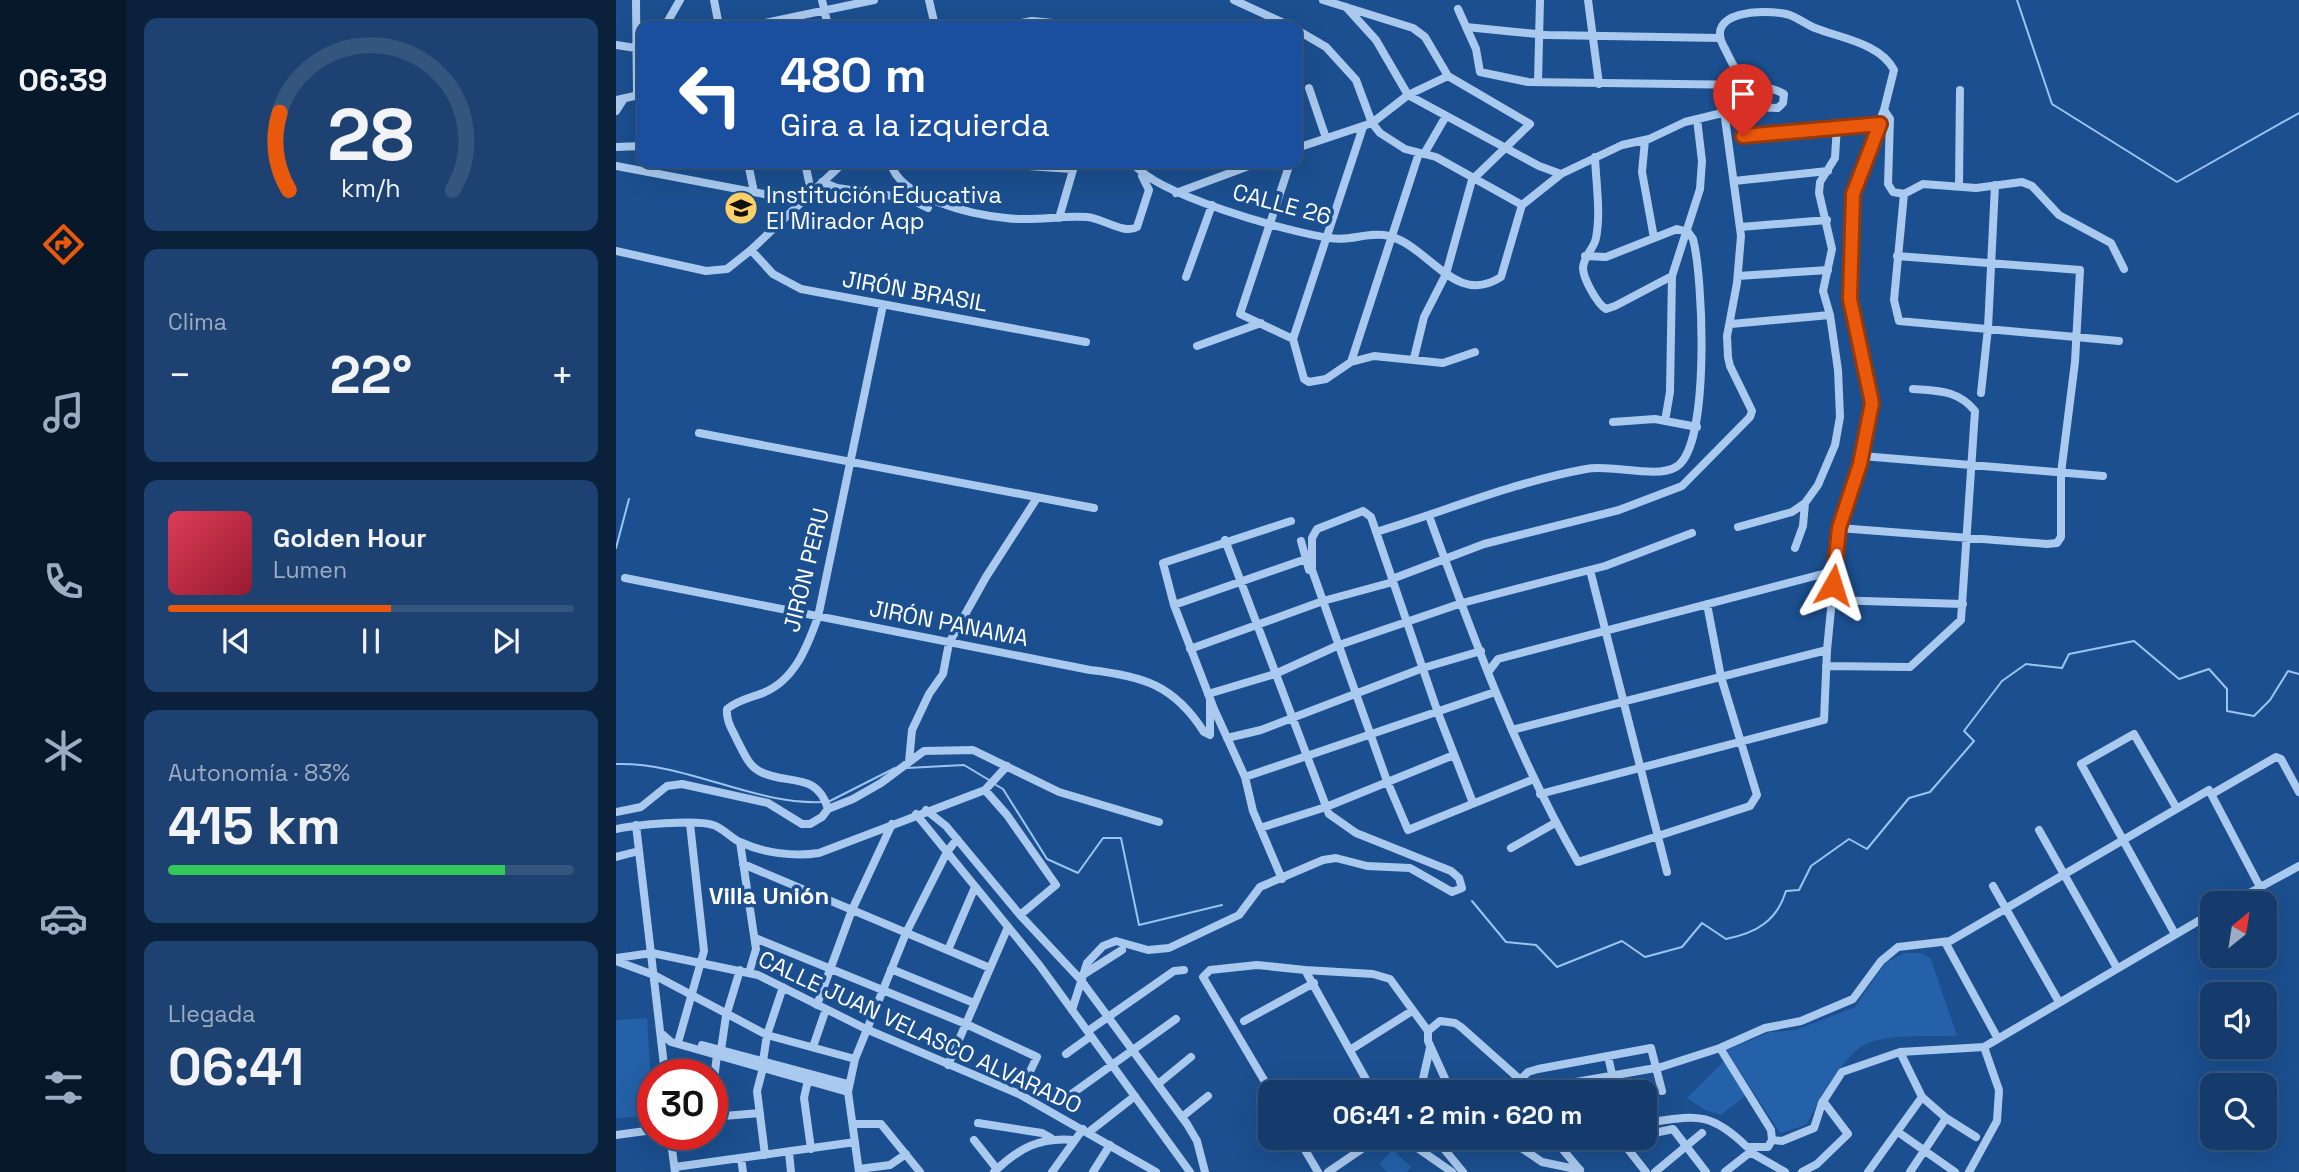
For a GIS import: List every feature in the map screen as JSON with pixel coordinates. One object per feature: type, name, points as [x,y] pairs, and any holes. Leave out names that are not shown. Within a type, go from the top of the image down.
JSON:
[{"type":"street","points":[[636,0],[637,21]]},
{"type":"street","points":[[669,21],[680,0]]},
{"type":"street","points":[[714,0],[718,21]]},
{"type":"street","points":[[822,0],[827,21]]},
{"type":"street","points":[[773,21],[874,0]]},
{"type":"street","points":[[929,0],[934,21]]},
{"type":"street","points":[[1236,0],[1280,21]]},
{"type":"street","points":[[1323,0],[1413,28],[1425,37],[1448,76],[1530,124],[1472,180],[1446,274],[1424,317],[1414,358]]},
{"type":"street","points":[[1538,82],[1540,0]]},
{"type":"street","points":[[1588,0],[1590,36],[1599,84]]},
{"type":"street","points":[[1345,6],[1376,40],[1408,95],[1539,166],[1561,173]]},
{"type":"street","points":[[1391,236],[1446,274],[1467,285],[1476,286],[1501,277],[1522,205],[1561,173],[1622,145],[1644,140],[1697,119],[1724,111],[1778,108],[1783,103],[1784,94],[1775,89],[1755,85],[1538,82],[1480,72],[1476,49],[1458,9]]},
{"type":"street","points":[[1540,794],[1825,720],[1827,650],[1839,528],[1862,456],[1872,403],[1850,299],[1853,194],[1880,124],[1894,70],[1890,62],[1847,37],[1816,28],[1789,15],[1771,11],[1729,18],[1720,27],[1718,38],[1737,72],[1755,85]]},
{"type":"street","points":[[1466,27],[1539,34],[1718,38]]},
{"type":"street","points":[[1302,33],[1326,47],[1356,80],[1368,125],[1293,339],[1304,379],[1310,382],[1326,379],[1351,362],[1374,356],[1443,363],[1475,352]]},
{"type":"street","points":[[616,46],[637,50]]},
{"type":"street","points":[[1302,146],[1368,125],[1408,95],[1448,76]]},
{"type":"street","points":[[1309,88],[1326,138]]},
{"type":"street","points":[[1959,186],[1960,90]]},
{"type":"street","points":[[616,111],[619,100],[637,96]]},
{"type":"street","points":[[1884,110],[1890,120],[1888,184],[1893,192],[1904,194],[1923,184],[1959,186],[2022,182],[2032,186],[2059,215],[2111,243],[2124,269]]},
{"type":"street","points":[[1190,649],[1323,601],[1392,580],[1484,544],[1619,510],[1682,486],[1692,478],[1750,417],[1752,411],[1730,366],[1727,336],[1738,276],[1740,227],[1724,111]]},
{"type":"street","points":[[1351,362],[1391,236],[1422,153],[1446,116]]},
{"type":"street","points":[[1665,421],[1670,392],[1672,276],[1700,188],[1702,161],[1697,119]]},
{"type":"street","points":[[1743,136],[1837,125],[1880,124]]},
{"type":"street","points":[[1368,125],[1396,144],[1436,157],[1472,180],[1522,205]]},
{"type":"street","points":[[1738,527],[1792,512],[1805,503],[1818,485],[1835,445],[1840,417],[1830,315],[1823,291],[1832,249],[1819,182],[1828,171],[1837,150],[1837,125]]},
{"type":"street","points":[[1644,140],[1642,172],[1654,238]]},
{"type":"street","points":[[616,147],[637,146]]},
{"type":"street","points":[[1595,157],[1598,224],[1596,242],[1585,256],[1583,271],[1600,306],[1606,309],[1672,276]]},
{"type":"street","points":[[616,166],[802,201]]},
{"type":"street","points":[[749,168],[754,192]]},
{"type":"street","points":[[806,168],[811,191]]},
{"type":"street","points":[[616,251],[706,271],[727,269],[751,250],[837,168]]},
{"type":"street","points":[[893,168],[897,179],[934,201],[1006,218],[1087,217],[1133,230],[1137,227],[1149,190],[1141,174]]},
{"type":"street","points":[[1059,218],[1073,168]]},
{"type":"street","name":"CALLE 26","points":[[1137,168],[1141,174],[1176,193],[1328,238],[1391,236]]},
{"type":"street","points":[[1176,193],[1244,168]]},
{"type":"street","points":[[1288,168],[1240,314],[1293,339]]},
{"type":"street","points":[[1734,181],[1828,171]]},
{"type":"street","points":[[822,182],[837,188],[907,198],[928,208]]},
{"type":"street","points":[[1981,393],[1988,328],[1995,185]]},
{"type":"street","points":[[907,198],[909,188]]},
{"type":"street","points":[[1904,194],[1894,300],[1899,321],[2119,341]]},
{"type":"street","points":[[1186,277],[1212,205]]},
{"type":"street","points":[[1740,227],[1827,220]]},
{"type":"street","points":[[1376,532],[1488,494],[1584,469],[1605,466],[1655,471],[1674,468],[1684,460],[1697,427],[1702,382],[1696,248],[1688,232],[1676,229],[1606,257],[1585,256]]},
{"type":"street","name":"JIRÓN BRASIL","points":[[751,250],[788,284],[883,305],[1086,342]]},
{"type":"street","points":[[1839,528],[2057,543],[2061,537],[2061,473],[2076,338],[2080,270],[1898,256]]},
{"type":"street","points":[[1738,276],[1828,270]]},
{"type":"street","name":"JIRÓN PERU","points":[[828,808],[824,797],[812,786],[797,779],[759,771],[749,762],[726,718],[727,709],[735,702],[773,688],[800,662],[818,617],[883,305]]},
{"type":"street","points":[[1731,324],[1830,315]]},
{"type":"street","points":[[1197,346],[1261,323]]},
{"type":"street","points":[[1826,666],[1916,665],[1961,620],[1975,411],[1965,399],[1951,393],[1913,388]]},
{"type":"street","points":[[1613,422],[1665,421],[1697,427]]},
{"type":"street","points":[[699,433],[1094,508]]},
{"type":"street","points":[[1862,456],[2103,476]]},
{"type":"street","points":[[909,762],[912,730],[929,694],[943,674],[949,643],[986,577],[1037,498]]},
{"type":"street","points":[[1795,548],[1803,526],[1805,503]]},
{"type":"street","points":[[1312,570],[1312,538],[1317,529],[1363,511],[1371,517],[1438,713],[1473,803]]},
{"type":"street","points":[[1429,516],[1495,692],[1540,794],[1578,862],[1750,806],[1757,795],[1721,677],[1707,604]]},
{"type":"street","points":[[1282,879],[1260,828],[1245,776],[1190,649],[1163,563],[1225,540],[1291,521]]},
{"type":"street","points":[[1209,697],[1275,674],[1339,646],[1462,603],[1590,569],[1692,533]]},
{"type":"street","points":[[1072,1010],[1087,963],[1109,943],[1124,942],[1149,950],[1169,948],[1239,915],[1255,891],[1323,860],[1336,858],[1367,866],[1410,868],[1452,892],[1460,890],[1461,881],[1451,871],[1356,832],[1335,820],[1326,807],[1225,540]]},
{"type":"street","points":[[1301,541],[1387,781],[1408,830],[1534,779]]},
{"type":"street","points":[[1174,605],[1306,559]]},
{"type":"street","points":[[1590,569],[1603,631],[1667,873]]},
{"type":"street","points":[[1489,671],[1499,659],[1834,570]]},
{"type":"street","name":"JIRÓN PANAMA","points":[[625,578],[949,643],[1140,677],[1157,684],[1178,700],[1204,732],[1210,735],[1209,697]]},
{"type":"street","points":[[1831,600],[1963,604]]},
{"type":"street","points":[[1512,730],[1827,650]]},
{"type":"street","points":[[1227,738],[1292,718],[1423,668],[1481,651]]},
{"type":"street","points":[[1245,776],[1495,692]]},
{"type":"street","points":[[2175,933],[2081,764],[2134,734],[2176,807]]},
{"type":"street","points":[[616,811],[641,807],[667,786],[682,785],[768,803],[803,824],[810,824],[822,817],[828,808],[872,789],[924,751],[973,750],[1059,792],[1159,822]]},
{"type":"street","points":[[1260,828],[1326,807],[1454,755]]},
{"type":"street","points":[[2212,794],[2276,757],[2281,759],[2299,792]]},
{"type":"street","points":[[616,829],[636,825],[712,824],[740,842],[766,851],[802,856],[819,853],[989,785],[1007,766]]},
{"type":"street","points":[[989,785],[1056,885],[1020,915]]},
{"type":"street","points":[[1597,1080],[1657,1068],[1720,1048],[1765,1028],[1801,1021],[1853,999],[1881,961],[1898,947],[1945,942],[2005,910],[2209,790],[2260,887]]},
{"type":"street","points":[[926,810],[957,839],[1020,915],[1081,977],[1182,1117],[1197,1141],[1205,1172]]},
{"type":"street","points":[[916,814],[1072,1010],[1190,1172]]},
{"type":"street","points":[[1511,848],[1555,823]]},
{"type":"street","points":[[669,1059],[703,962],[704,939],[690,824]]},
{"type":"street","points":[[813,1047],[831,970],[852,910],[892,824]]},
{"type":"street","points":[[636,825],[665,1059]]},
{"type":"street","points":[[2039,830],[2117,968]]},
{"type":"street","points":[[906,1154],[890,1165],[859,1170],[848,1088],[866,1029],[906,933],[947,852],[957,839]]},
{"type":"street","points":[[718,1059],[726,1016],[757,949],[740,842]]},
{"type":"street","points":[[616,857],[639,851]]},
{"type":"street","points":[[743,864],[990,968]]},
{"type":"street","points":[[2253,891],[2299,866]]},
{"type":"street","points":[[1993,886],[2059,1002]]},
{"type":"street","points":[[948,950],[975,887]]},
{"type":"street","points":[[1772,1140],[1782,1141],[1814,1128],[1824,1101],[1842,1072],[1900,1052],[1984,1047],[2200,919]]},
{"type":"street","points":[[948,1065],[1008,927]]},
{"type":"street","points":[[755,938],[966,1024],[1037,1057],[1019,1094]]},
{"type":"street","points":[[1945,942],[1998,1039]]},
{"type":"street","points":[[1081,977],[1122,950]]},
{"type":"street","name":"CALLE JUAN VELASCO ALVARADO","points":[[616,959],[652,953],[745,972],[783,987],[866,1029],[1019,1094],[1156,1172]]},
{"type":"street","points":[[616,959],[654,975],[726,1016],[767,1035],[855,1059]]},
{"type":"street","points":[[1264,1080],[1203,977],[1210,970],[1257,965],[1373,974],[1390,979],[1428,1031],[1430,1048],[1445,1080]]},
{"type":"street","points":[[891,969],[974,1003]]},
{"type":"street","points":[[1306,970],[1366,1080]]},
{"type":"street","points":[[1066,1054],[1108,1017],[1174,971],[1184,971]]},
{"type":"street","points":[[1244,1021],[1314,983]]},
{"type":"street","points":[[765,1155],[757,1091],[767,1035],[783,987]]},
{"type":"street","points":[[1350,1050],[1412,1011]]},
{"type":"street","points":[[1066,1098],[1176,1018]]},
{"type":"street","points":[[1428,1031],[1435,1023],[1455,1023],[1521,1079],[1528,1072],[1651,1048],[1661,1091]]},
{"type":"street","points":[[662,1034],[848,1088]]},
{"type":"street","points":[[1969,1172],[1997,1121],[1999,1090],[1984,1047]]},
{"type":"street","points":[[1423,1080],[1430,1048]]},
{"type":"street","points":[[1720,1048],[1771,1130],[1772,1140],[1768,1147],[1753,1150],[1726,1172]]},
{"type":"street","points":[[1900,1052],[1922,1097],[1946,1118],[1976,1137]]},
{"type":"street","points":[[1608,1056],[1613,1080]]},
{"type":"street","points":[[1158,1084],[1191,1057]]},
{"type":"street","points":[[763,1064],[808,1080],[848,1088]]},
{"type":"street","points":[[808,1080],[804,1098],[811,1149]]},
{"type":"street","points":[[1052,1172],[1074,1140],[1135,1096]]},
{"type":"street","points":[[1182,1117],[1208,1096]]},
{"type":"street","points":[[1874,1170],[1922,1097]]},
{"type":"street","points":[[1802,1172],[1817,1164],[1848,1134],[1824,1101]]},
{"type":"street","points":[[728,1116],[760,1113]]},
{"type":"street","points":[[1657,1121],[1676,1118],[1713,1120],[1785,1172]]},
{"type":"street","points":[[1910,1172],[1946,1118]]},
{"type":"street","points":[[853,1124],[881,1124],[920,1172]]},
{"type":"street","points":[[978,1124],[1074,1140]]},
{"type":"street","points":[[1657,1132],[1673,1129],[1706,1172]]},
{"type":"street","points":[[616,1135],[637,1132]]},
{"type":"street","points":[[1898,1132],[1955,1172]]},
{"type":"street","points":[[1654,1172],[1702,1133]]},
{"type":"street","points":[[974,1140],[996,1170],[1011,1156],[1051,1138]]},
{"type":"street","points":[[672,1150],[675,1170],[855,1142]]},
{"type":"street","points":[[1093,1172],[1110,1144]]},
{"type":"street","points":[[1305,1150],[1318,1172]]},
{"type":"street","points":[[1328,1172],[1360,1150]]},
{"type":"street","points":[[1420,1150],[1452,1172]]},
{"type":"street","points":[[1445,1150],[1463,1172]]},
{"type":"street","points":[[1524,1150],[1542,1162],[1581,1171]]},
{"type":"street","points":[[1563,1150],[1581,1171]]},
{"type":"street","points":[[1632,1150],[1646,1172]]},
{"type":"street","points":[[789,1152],[791,1172]]},
{"type":"street","points":[[741,1158],[743,1172]]},
{"type":"shaded area","points":[[1904,953],[1921,953],[1931,959],[1957,1036],[1890,1038],[1866,1044],[1841,1067],[1806,1125],[1780,1133],[1726,1050],[1771,1032],[1796,1030],[1855,1007],[1885,963]]},
{"type":"shaded area","points":[[647,1018],[650,1059],[637,1059],[637,1117],[616,1118],[616,1020]]},
{"type":"shaded area","points":[[1725,1060],[1745,1096],[1721,1115],[1705,1110],[1687,1098]]},
{"type":"shaded area","points":[[1393,1150],[1411,1167],[1406,1172],[1387,1172],[1379,1164]]},
{"type":"waterway","points":[[2017,0],[2052,104],[2177,182],[2299,113]]},
{"type":"waterway","points":[[616,548],[629,499]]},
{"type":"waterway","points":[[1472,901],[1506,942],[1536,945],[1557,967],[1622,941],[1645,957],[1682,947],[1702,923],[1726,939],[1737,936],[1756,929],[1771,918],[1786,891],[1799,890],[1811,866],[1849,839],[1867,849],[1909,798],[1930,792],[1974,741],[1964,731],[2002,681],[2026,664],[2062,668],[2069,654],[2134,641],[2179,679],[2209,669],[2227,689],[2227,711],[2254,716],[2270,700],[2288,671],[2299,674]]},
{"type":"waterway","points":[[616,764],[668,770],[771,797],[823,802]]},
{"type":"waterway","points":[[907,768],[964,765],[989,780]]},
{"type":"waterway","points":[[828,802],[895,768]]},
{"type":"waterway","points":[[996,785],[1003,789],[1047,859],[1078,873],[1103,838],[1121,838],[1139,925],[1222,905]]},
{"type":"place","name":"Institución Educativa El Mirador Aqp","points":[[741,208]]},
{"type":"district","name":"Villa Unión","points":[[769,896]]},
{"type":"route","points":[[1743,136],[1837,125],[1880,124],[1853,194],[1850,299],[1872,403],[1860,464],[1839,528],[1833,585]]}]
